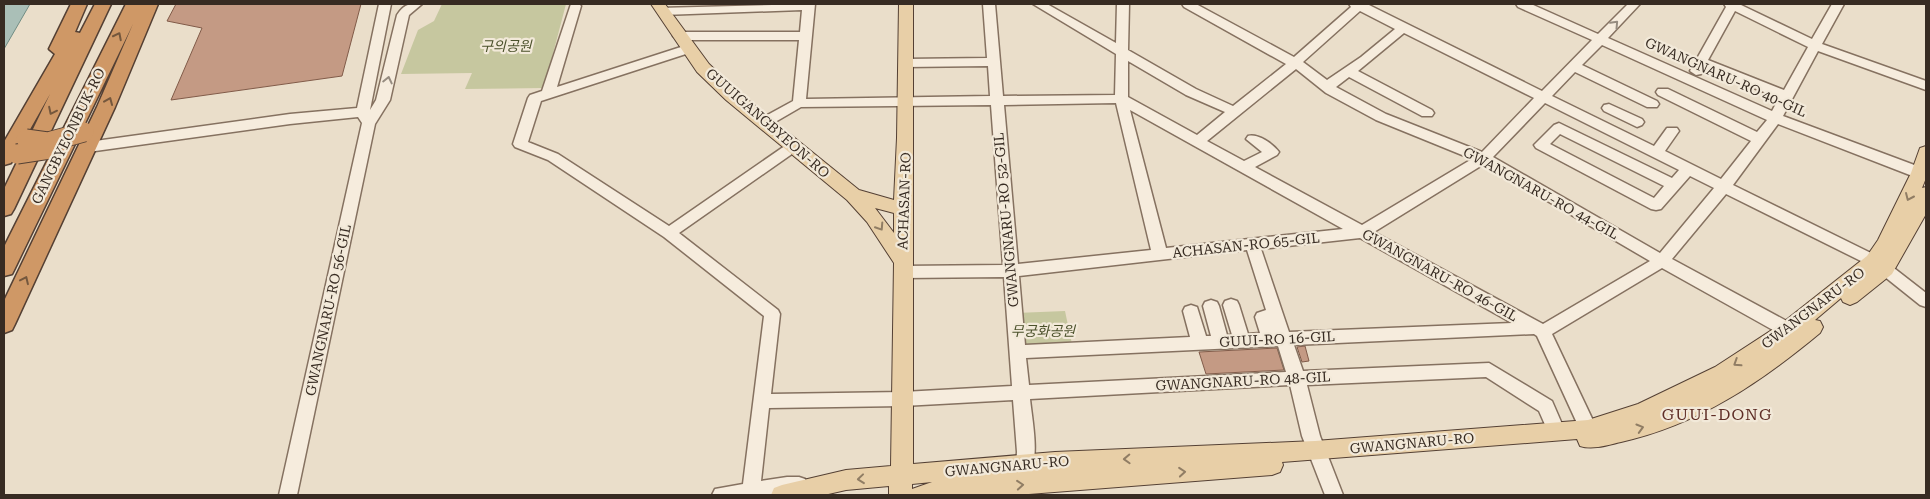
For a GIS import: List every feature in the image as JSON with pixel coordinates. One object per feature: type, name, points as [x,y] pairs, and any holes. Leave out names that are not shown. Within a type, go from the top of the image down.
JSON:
[{"type":"highway","points":[[36,102],[49,68],[79,4]]},
{"type":"highway","points":[[86,142],[66,148],[28,151],[14,148],[36,102],[68,46],[97,4]]},
{"type":"highway","name":"GANGBYEONBUK-RO","points":[[4,209],[103,4]]},
{"type":"highway","name":"GANGBYEONBUK-RO","points":[[4,268],[134,4]]},
{"type":"highway","points":[[4,324],[150,4]]},
{"type":"main road","name":"ACHASAN-RO","points":[[901,485],[903,450],[903,208],[906,4]]},
{"type":"main road","name":"GUUIGANGBYEON-RO","points":[[659,6],[703,68],[853,196],[903,208]]},
{"type":"main road","name":"GWANGNARU-RO","points":[[920,495],[1588,429],[1644,410],[1713,377],[1788,330],[1880,265],[1886,243],[1920,173],[1926,152]]},
{"type":"main road","name":"GWANGNARU-RO","points":[[782,495],[820,485],[901,485],[1055,462],[1318,456],[1564,443],[1598,438],[1656,423],[1737,384],[1791,344],[1880,265],[1916,217],[1926,193]]},
{"type":"main road","points":[[853,196],[873,217],[903,267]]},
{"type":"main road","points":[[1062,495],[1093,479]]},
{"type":"street","name":"GWANGNARU-RO 56-GIL","points":[[288,495],[365,118],[385,4]]},
{"type":"street","name":"GWANGNARU-RO 56-GIL","points":[[365,118],[383,100],[403,15],[406,10],[416,4]]},
{"type":"street","name":"GWANGNARU-RO 52-GIL","points":[[989,4],[1021,393],[1025,466]]},
{"type":"street","points":[[1040,4],[1190,92],[1236,112]]},
{"type":"street","points":[[1123,4],[1121,99],[1160,254]]},
{"type":"street","name":"GWANGNARU-RO 44-GIL","points":[[1188,4],[1295,63],[1327,87],[1381,117],[1484,158],[1662,261],[1788,330]]},
{"type":"street","points":[[1198,141],[1295,63],[1358,4],[1880,265],[1926,301]]},
{"type":"street","name":"GWANGNARU-RO 40-GIL","points":[[1522,4],[1775,118],[1920,173]]},
{"type":"street","name":"ACHASAN-RO 65-GIL","points":[[903,267],[1010,271],[1362,232],[1484,158],[1634,4]]},
{"type":"street","points":[[1691,80],[1732,4],[1816,46],[1926,86]]},
{"type":"street","points":[[659,6],[809,5],[799,103],[765,122]]},
{"type":"street","name":"GUUI-RO 16-GIL","points":[[1017,352],[1200,344],[1242,340],[1540,330],[1662,261],[1724,186],[1775,118],[1816,46],[1835,5]]},
{"type":"street","points":[[548,94],[575,6]]},
{"type":"street","points":[[1327,87],[1349,72],[1403,28]]},
{"type":"street","points":[[751,490],[772,314],[669,233],[552,157],[520,144],[535,98],[683,42],[806,36]]},
{"type":"street","points":[[906,63],[993,62]]},
{"type":"street","points":[[1701,62],[1788,97]]},
{"type":"street","points":[[1573,66],[1652,104]]},
{"type":"street","points":[[1349,72],[1427,112]]},
{"type":"street","points":[[1663,92],[1759,139]]},
{"type":"street","name":"GWANGNARU-RO 46-GIL","points":[[799,103],[1121,99],[1540,330]]},
{"type":"street","points":[[1609,108],[1637,122]]},
{"type":"street","points":[[86,142],[290,119],[365,118]]},
{"type":"street","points":[[1674,185],[1559,128],[1541,145],[1656,205],[1674,185],[1689,168]]},
{"type":"street","points":[[1657,152],[1672,131]]},
{"type":"street","points":[[1244,167],[1272,152],[1253,139]]},
{"type":"street","points":[[669,233],[794,146]]},
{"type":"street","points":[[1252,244],[1275,316],[1276,339],[1297,379],[1318,456],[1334,495]]},
{"type":"street","points":[[1231,305],[1242,340]]},
{"type":"street","points":[[1211,306],[1221,342]]},
{"type":"street","points":[[1191,311],[1200,344]]},
{"type":"street","points":[[1540,330],[1588,429]]},
{"type":"street","name":"GWANGNARU-RO 48-GIL","points":[[903,399],[1489,370],[1546,406],[1556,431]]},
{"type":"street","points":[[762,402],[903,399]]},
{"type":"street","points":[[721,495],[787,485],[820,485]]},
{"type":"green space","name":"구의공원","points":[[442,4],[566,4],[544,88],[465,89],[472,73],[401,74],[418,30],[434,21]]},
{"type":"green space","name":"무궁화공원","points":[[1065,311],[1073,349],[1017,352],[1014,313]]},
{"type":"shaded area","points":[[4,4],[30,4],[4,49]]},
{"type":"building","points":[[176,4],[361,4],[342,76],[171,100],[202,28],[167,21]]},
{"type":"building","points":[[1305,346],[1309,361],[1302,362],[1297,347]]},
{"type":"building","points":[[1277,348],[1284,370],[1206,374],[1199,352]]},
{"type":"district","name":"GUUI-DONG","points":[[1717,414]]}]
